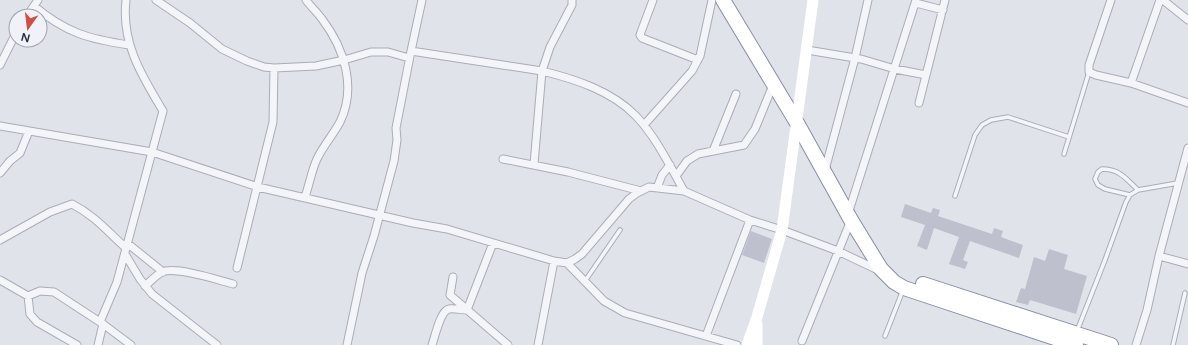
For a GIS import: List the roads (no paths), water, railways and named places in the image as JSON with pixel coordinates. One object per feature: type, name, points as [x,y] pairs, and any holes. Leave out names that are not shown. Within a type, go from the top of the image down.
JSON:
[{"type":"highway","points":[[723,0],[797,123],[850,217],[887,275],[897,284],[904,288],[1077,339],[1111,345]]},
{"type":"highway","points":[[887,275],[900,276],[1077,339]]},
{"type":"main road","points":[[747,345],[757,317],[782,230],[813,0]]},
{"type":"main road","points":[[757,317],[757,345]]},
{"type":"street","points":[[98,345],[102,323],[117,282],[163,111],[133,58],[125,25],[126,0]]},
{"type":"street","points":[[156,0],[190,23],[222,50],[264,67],[316,66],[372,52],[388,52],[542,71],[562,76],[623,104],[636,116],[644,125],[670,165],[684,191]]},
{"type":"street","points":[[305,197],[317,159],[339,124],[343,114],[348,85],[348,74],[344,60],[331,32],[322,18],[306,0]]},
{"type":"street","points":[[347,345],[362,273],[374,236],[394,161],[397,140],[396,128],[422,0]]},
{"type":"street","points":[[534,164],[542,71],[550,46],[572,5],[572,0]]},
{"type":"street","points":[[653,0],[640,35],[642,38],[698,60]]},
{"type":"street","points":[[644,125],[692,71],[698,60],[712,0]]},
{"type":"street","points":[[824,173],[855,58],[868,0]]},
{"type":"street","points":[[919,104],[945,0]]},
{"type":"street","points":[[1111,0],[1089,65],[1089,72],[1131,83],[1188,103]]},
{"type":"street","points":[[1131,83],[1160,0]]},
{"type":"street","points":[[1163,0],[1188,20]]},
{"type":"street","points":[[802,341],[850,217],[916,2],[943,10]]},
{"type":"street","points":[[36,3],[45,15],[82,36],[129,45]]},
{"type":"street","points":[[0,65],[8,48]]},
{"type":"street","points":[[806,50],[855,58],[926,75]]},
{"type":"street","points":[[237,268],[273,122],[274,68]]},
{"type":"street","points":[[676,176],[687,161],[698,154],[741,147],[747,142],[755,129],[773,85]]},
{"type":"street","points":[[713,151],[736,94]]},
{"type":"street","points":[[0,126],[152,152],[258,187],[379,215],[447,228],[554,261],[567,263],[582,254],[629,199],[640,191],[649,187],[684,191],[750,220],[782,230],[838,251],[887,275]]},
{"type":"street","points":[[0,173],[10,161],[20,153],[29,131]]},
{"type":"street","points":[[1136,345],[1147,310],[1159,256],[1188,148]]},
{"type":"street","points":[[503,159],[534,164],[640,191]]},
{"type":"street","points":[[656,188],[662,175],[670,165]]},
{"type":"street","points":[[0,240],[50,212],[72,204],[99,221],[126,248],[163,272]]},
{"type":"street","points":[[709,340],[750,220]]},
{"type":"street","points":[[468,310],[493,243]]},
{"type":"street","points":[[126,248],[140,279],[152,294],[217,345]]},
{"type":"street","points":[[1159,256],[1188,264]]},
{"type":"street","points":[[538,345],[554,261]]},
{"type":"street","points":[[567,263],[604,301],[625,313],[709,340],[737,345]]},
{"type":"street","points":[[145,286],[163,272],[171,270],[233,284]]},
{"type":"street","points":[[453,277],[450,295],[508,345]]},
{"type":"street","points":[[0,280],[28,296]]},
{"type":"street","points":[[28,296],[40,291],[54,292],[102,323],[131,345]]},
{"type":"street","points":[[28,296],[30,314],[37,322],[77,345]]},
{"type":"street","points":[[432,345],[441,317],[445,310],[450,308],[468,310]]},
{"type":"lane","points":[[1064,154],[1089,72]]},
{"type":"lane","points":[[955,196],[975,135],[982,125],[991,120],[1008,117],[1069,137]]},
{"type":"lane","points":[[1130,195],[1105,189],[1098,185],[1096,178],[1098,172],[1102,169],[1116,171],[1122,174],[1138,190]]},
{"type":"lane","points":[[1077,339],[1126,202],[1130,195],[1138,190],[1178,183]]},
{"type":"lane","points":[[585,281],[620,230]]},
{"type":"lane","points":[[885,336],[904,288]]},
{"type":"lane","points":[[1173,345],[1185,293]]}]
